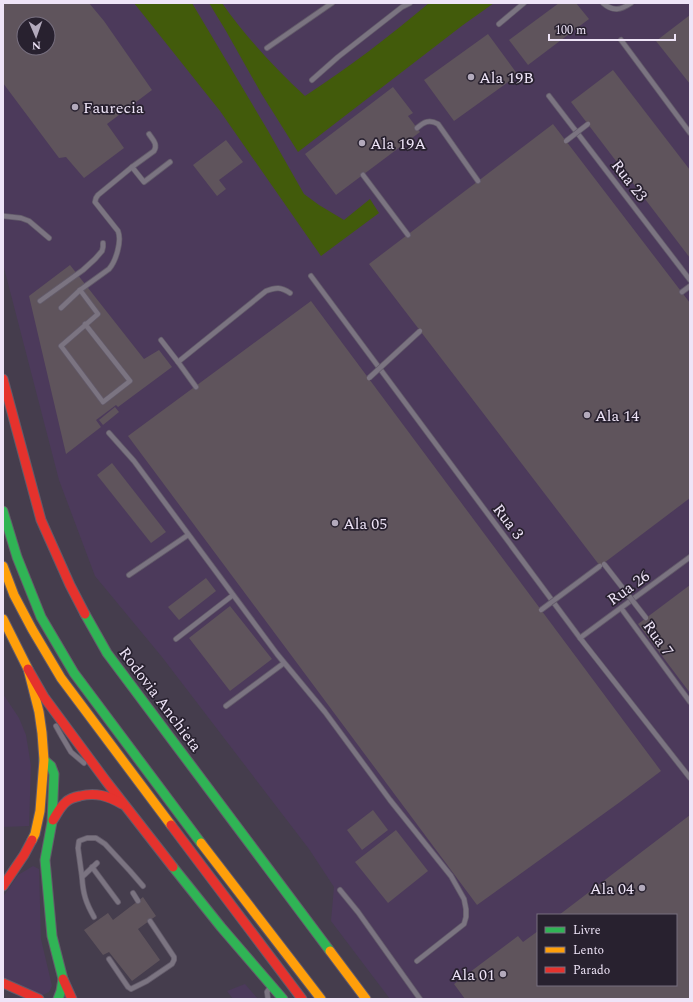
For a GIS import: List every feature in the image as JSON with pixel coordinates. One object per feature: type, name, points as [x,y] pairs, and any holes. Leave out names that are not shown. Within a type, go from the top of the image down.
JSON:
[{"type":"main road","name":"Rodovia Anchieta","points":[[3,380],[41,520],[70,585],[107,653],[366,999]]},
{"type":"main road","points":[[3,511],[17,557],[41,617],[74,673],[198,839],[321,999]]},
{"type":"main road","points":[[3,566],[14,596],[61,678],[302,999]]},
{"type":"main road","points":[[3,619],[44,697],[126,806],[221,927],[283,999]]},
{"type":"main road","points":[[3,886],[24,855],[35,834],[41,802],[44,760],[42,733],[39,712],[28,669]]},
{"type":"main road","points":[[44,760],[53,768],[54,774],[52,822],[45,860],[52,936],[63,979],[72,999]]},
{"type":"main road","points":[[52,822],[63,805],[69,800],[78,796],[94,794],[104,795],[126,806]]},
{"type":"main road","points":[[24,855],[40,855],[45,860]]},
{"type":"main road","points":[[58,999],[63,979]]},
{"type":"main road","points":[[3,983],[39,999]]},
{"type":"lane","points":[[266,48],[332,3]]},
{"type":"lane","points":[[312,80],[338,57],[402,7],[410,3]]},
{"type":"lane","points":[[499,24],[524,3]]},
{"type":"lane","points":[[603,3],[611,9],[617,9],[625,7],[631,3]]},
{"type":"lane","points":[[621,40],[690,133]]},
{"type":"lane","name":"Rua 23","points":[[549,96],[690,280]]},
{"type":"lane","points":[[417,128],[431,121],[438,124],[478,181]]},
{"type":"lane","points":[[566,141],[588,124]]},
{"type":"lane","points":[[61,308],[80,290],[109,269],[114,262],[120,235],[95,202],[96,198],[132,167],[154,151],[156,145],[149,134]]},
{"type":"lane","points":[[132,167],[144,182],[170,162]]},
{"type":"lane","points":[[363,175],[408,234]]},
{"type":"lane","points":[[3,216],[21,218],[29,221],[49,238]]},
{"type":"lane","points":[[40,301],[83,270],[95,259],[102,251],[103,243]]},
{"type":"lane","name":"Rua 3","points":[[311,276],[580,638],[690,778]]},
{"type":"lane","points":[[682,292],[690,286]]},
{"type":"lane","points":[[178,362],[266,291],[276,288],[284,289],[290,293]]},
{"type":"lane","points":[[80,290],[98,314],[85,324],[61,346],[103,402],[130,381],[85,324]]},
{"type":"lane","points":[[369,378],[420,331]]},
{"type":"lane","points":[[161,340],[196,386]]},
{"type":"lane","points":[[109,433],[134,461],[284,663],[325,712],[390,800],[451,876],[464,899],[466,909],[464,924],[417,961]]},
{"type":"lane","points":[[129,575],[188,535]]},
{"type":"lane","name":"Rua 26","points":[[580,638],[690,557]]},
{"type":"lane","points":[[541,610],[602,565],[646,618]]},
{"type":"lane","points":[[176,639],[233,595]]},
{"type":"lane","name":"Rua 7","points":[[621,608],[690,702]]},
{"type":"lane","points":[[226,706],[284,663]]},
{"type":"lane","points":[[44,697],[52,717]]},
{"type":"lane","points":[[55,724],[71,752],[87,767]]},
{"type":"lane","points":[[94,771],[106,780]]},
{"type":"lane","points":[[94,917],[86,902],[82,890],[82,877],[78,848],[80,841],[87,838],[96,838],[105,844],[143,886]]},
{"type":"lane","points":[[82,877],[96,863]]},
{"type":"lane","points":[[92,867],[118,902]]},
{"type":"lane","points":[[340,890],[358,912],[420,999]]},
{"type":"lane","points":[[133,893],[138,901]]},
{"type":"lane","points":[[109,959],[128,987],[131,989],[147,981],[172,964],[174,957],[150,920]]},
{"type":"lane","points":[[268,999],[267,992],[271,985]]},
{"type":"shaded area","points":[[3,3],[690,3],[690,999],[390,999],[331,921],[334,887],[309,849],[162,657],[95,576],[59,480],[3,264]]},
{"type":"shaded area","points":[[3,694],[19,718],[26,735],[31,766],[29,826],[3,827]]},
{"type":"shaded area","points":[[33,866],[39,869],[41,939],[52,986],[49,992],[41,996],[3,981],[3,897],[18,875]]},
{"type":"shaded area","points":[[245,984],[258,999],[233,999],[227,991]]},
{"type":"green space","points":[[134,3],[192,3],[304,194],[344,220],[370,199],[379,213],[321,256],[220,111]]},
{"type":"green space","points":[[209,3],[222,3],[240,28],[305,96],[399,28],[429,3],[494,3],[463,25],[298,152],[261,93]]},
{"type":"building","name":"Faurecia","points":[[3,3],[89,3],[104,21],[152,90],[107,124],[124,148],[84,178],[66,157],[59,158],[3,83]]},
{"type":"building","points":[[559,3],[576,3],[589,19],[528,65],[509,40]]},
{"type":"building","points":[[690,15],[690,84],[656,41]]},
{"type":"building","name":"Ala 19B","points":[[488,34],[518,75],[454,121],[424,80]]},
{"type":"building","points":[[613,70],[690,170],[690,258],[571,102]]},
{"type":"building","name":"Ala 19A","points":[[393,87],[413,113],[408,116],[420,132],[336,195],[305,154]]},
{"type":"building","name":"Ala 14","points":[[553,124],[690,303],[690,498],[600,566],[369,264]]},
{"type":"building","points":[[226,140],[243,162],[219,180],[226,189],[217,196],[193,165]]},
{"type":"building","points":[[70,265],[144,359],[159,350],[172,367],[118,407],[116,405],[96,420],[101,427],[66,454],[29,296]]},
{"type":"building","name":"Ala 05","points":[[311,301],[661,771],[477,905],[128,436]]},
{"type":"building","points":[[115,407],[119,412],[103,425],[99,420]]},
{"type":"building","points":[[112,463],[166,532],[151,543],[97,475]]},
{"type":"building","points":[[206,578],[216,591],[179,620],[168,607]]},
{"type":"building","points":[[690,585],[690,693],[638,624]]},
{"type":"building","points":[[230,606],[272,659],[230,691],[189,638]]},
{"type":"building","points":[[373,810],[388,830],[362,850],[347,830]]},
{"type":"building","name":"Ala 04","points":[[690,815],[690,999],[465,999],[454,984],[518,936],[523,942],[537,932],[537,986],[677,986],[677,914],[560,914]]},
{"type":"building","points":[[396,830],[428,871],[388,903],[355,862]]},
{"type":"building","points":[[143,897],[156,916],[138,929],[160,960],[132,981],[109,952],[103,955],[84,930],[108,913],[113,920]]},
{"type":"traffic: fast","points":[[3,511],[17,557],[41,617],[74,673],[201,843]]},
{"type":"traffic: fast","points":[[85,614],[107,653],[330,951]]},
{"type":"traffic: fast","points":[[44,760],[51,766],[54,774],[52,822],[45,860],[52,936],[63,979],[58,999]]},
{"type":"traffic: fast","points":[[173,867],[221,927],[283,999]]},
{"type":"traffic: slow","points":[[3,566],[14,595],[61,678],[171,825]]},
{"type":"traffic: slow","points":[[3,619],[28,669],[39,712],[42,733],[44,760],[40,811],[35,834],[32,840]]},
{"type":"traffic: slow","points":[[201,843],[321,999]]},
{"type":"traffic: slow","points":[[330,951],[366,999]]},
{"type":"traffic: jam","points":[[3,379],[41,520],[70,585],[85,614]]},
{"type":"traffic: jam","points":[[28,669],[44,697],[106,781],[173,867]]},
{"type":"traffic: jam","points":[[53,820],[60,808],[69,800],[76,797],[91,794],[107,797],[122,804]]},
{"type":"traffic: jam","points":[[171,825],[302,999]]},
{"type":"traffic: jam","points":[[3,886],[24,855],[32,840]]},
{"type":"traffic: jam","points":[[63,979],[72,999]]},
{"type":"traffic: jam","points":[[3,983],[39,999]]},
{"type":"place","name":"Ala 19B","points":[[471,77]]},
{"type":"place","name":"Faurecia","points":[[75,107]]},
{"type":"place","name":"Ala 19A","points":[[362,143]]},
{"type":"place","name":"Ala 14","points":[[587,415]]},
{"type":"place","name":"Ala 05","points":[[335,523]]},
{"type":"place","name":"Ala 04","points":[[642,888]]},
{"type":"place","name":"Ala 01","points":[[503,974]]}]
